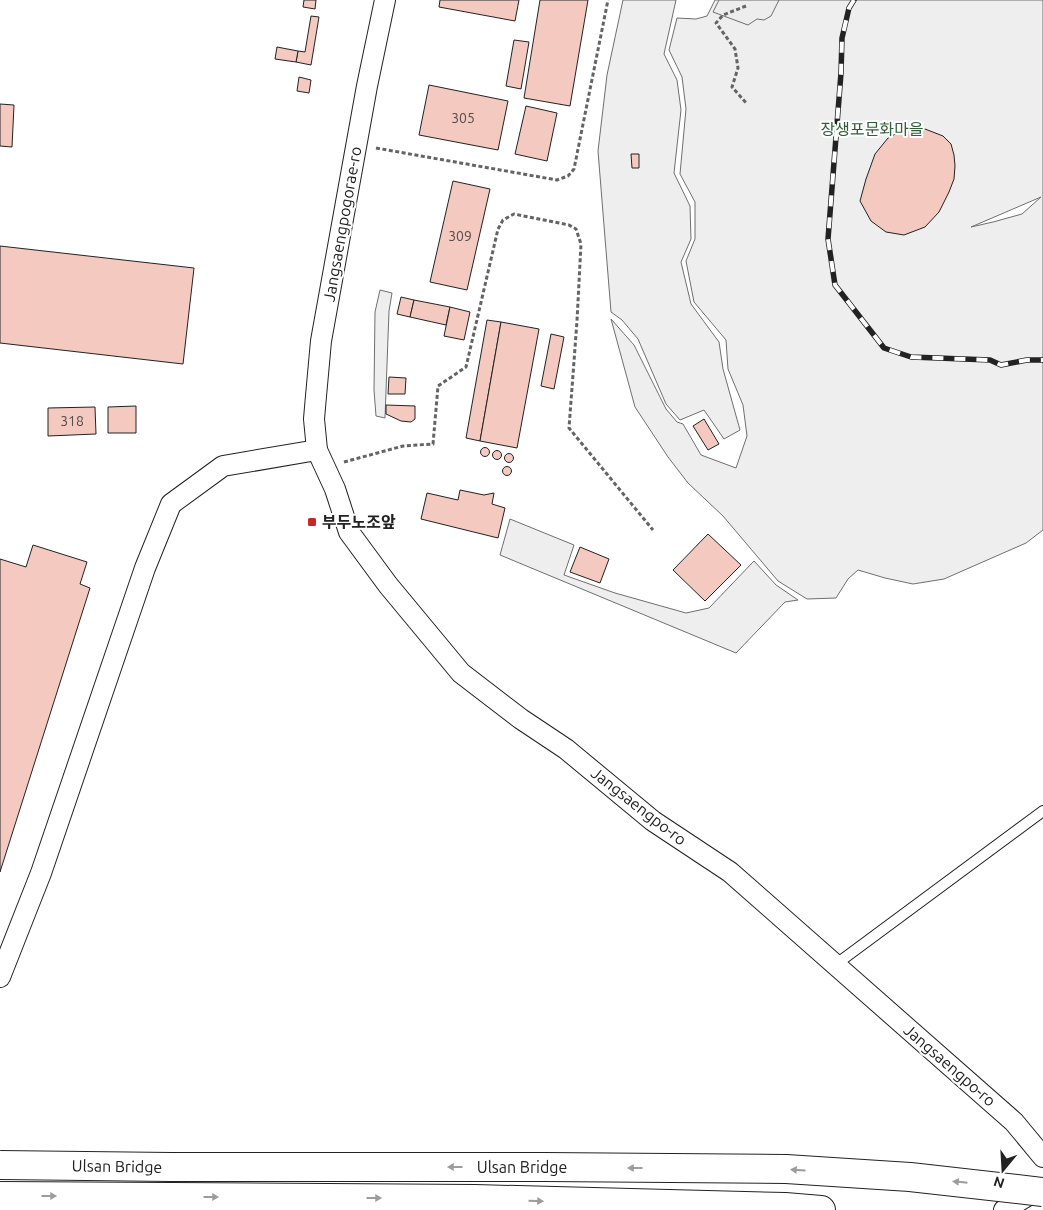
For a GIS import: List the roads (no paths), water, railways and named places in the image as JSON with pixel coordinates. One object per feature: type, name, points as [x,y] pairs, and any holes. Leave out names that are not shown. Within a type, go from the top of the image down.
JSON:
[{"type":"highway","name":"Ulsan Bridge","points":[[0,1164],[171,1167],[786,1169],[910,1177],[1043,1192]]},
{"type":"highway","name":"Ulsan Bridge","points":[[0,1196],[475,1199],[821,1210]]},
{"type":"street","name":"Jangsaengpogorae-ro","points":[[321,459],[314,419],[321,341],[356,144],[385,0]]},
{"type":"street","name":"Jangsaengpo-ro","points":[[321,459],[335,489],[349,532],[388,585],[460,673],[521,719],[566,749],[653,821],[730,872],[1014,1122]]},
{"type":"street","points":[[0,976],[41,872],[145,568],[171,504],[223,466],[321,459]]},
{"type":"street","points":[[1014,1122],[1043,1138]]},
{"type":"street","points":[[1014,1122],[1043,1157]]},
{"type":"street","points":[[1004,1210],[1043,1186]]},
{"type":"lane","points":[[836,965],[1043,811]]},
{"type":"railway","points":[[854,0],[849,8],[842,38],[828,239],[835,285],[884,348],[911,357],[990,360],[1001,365],[1027,360],[1043,360]]},
{"type":"place","name":"부두노조앞","points":[[312,522]]},
{"type":"park label","name":"장생포문화마을","points":[[872,129]]}]
